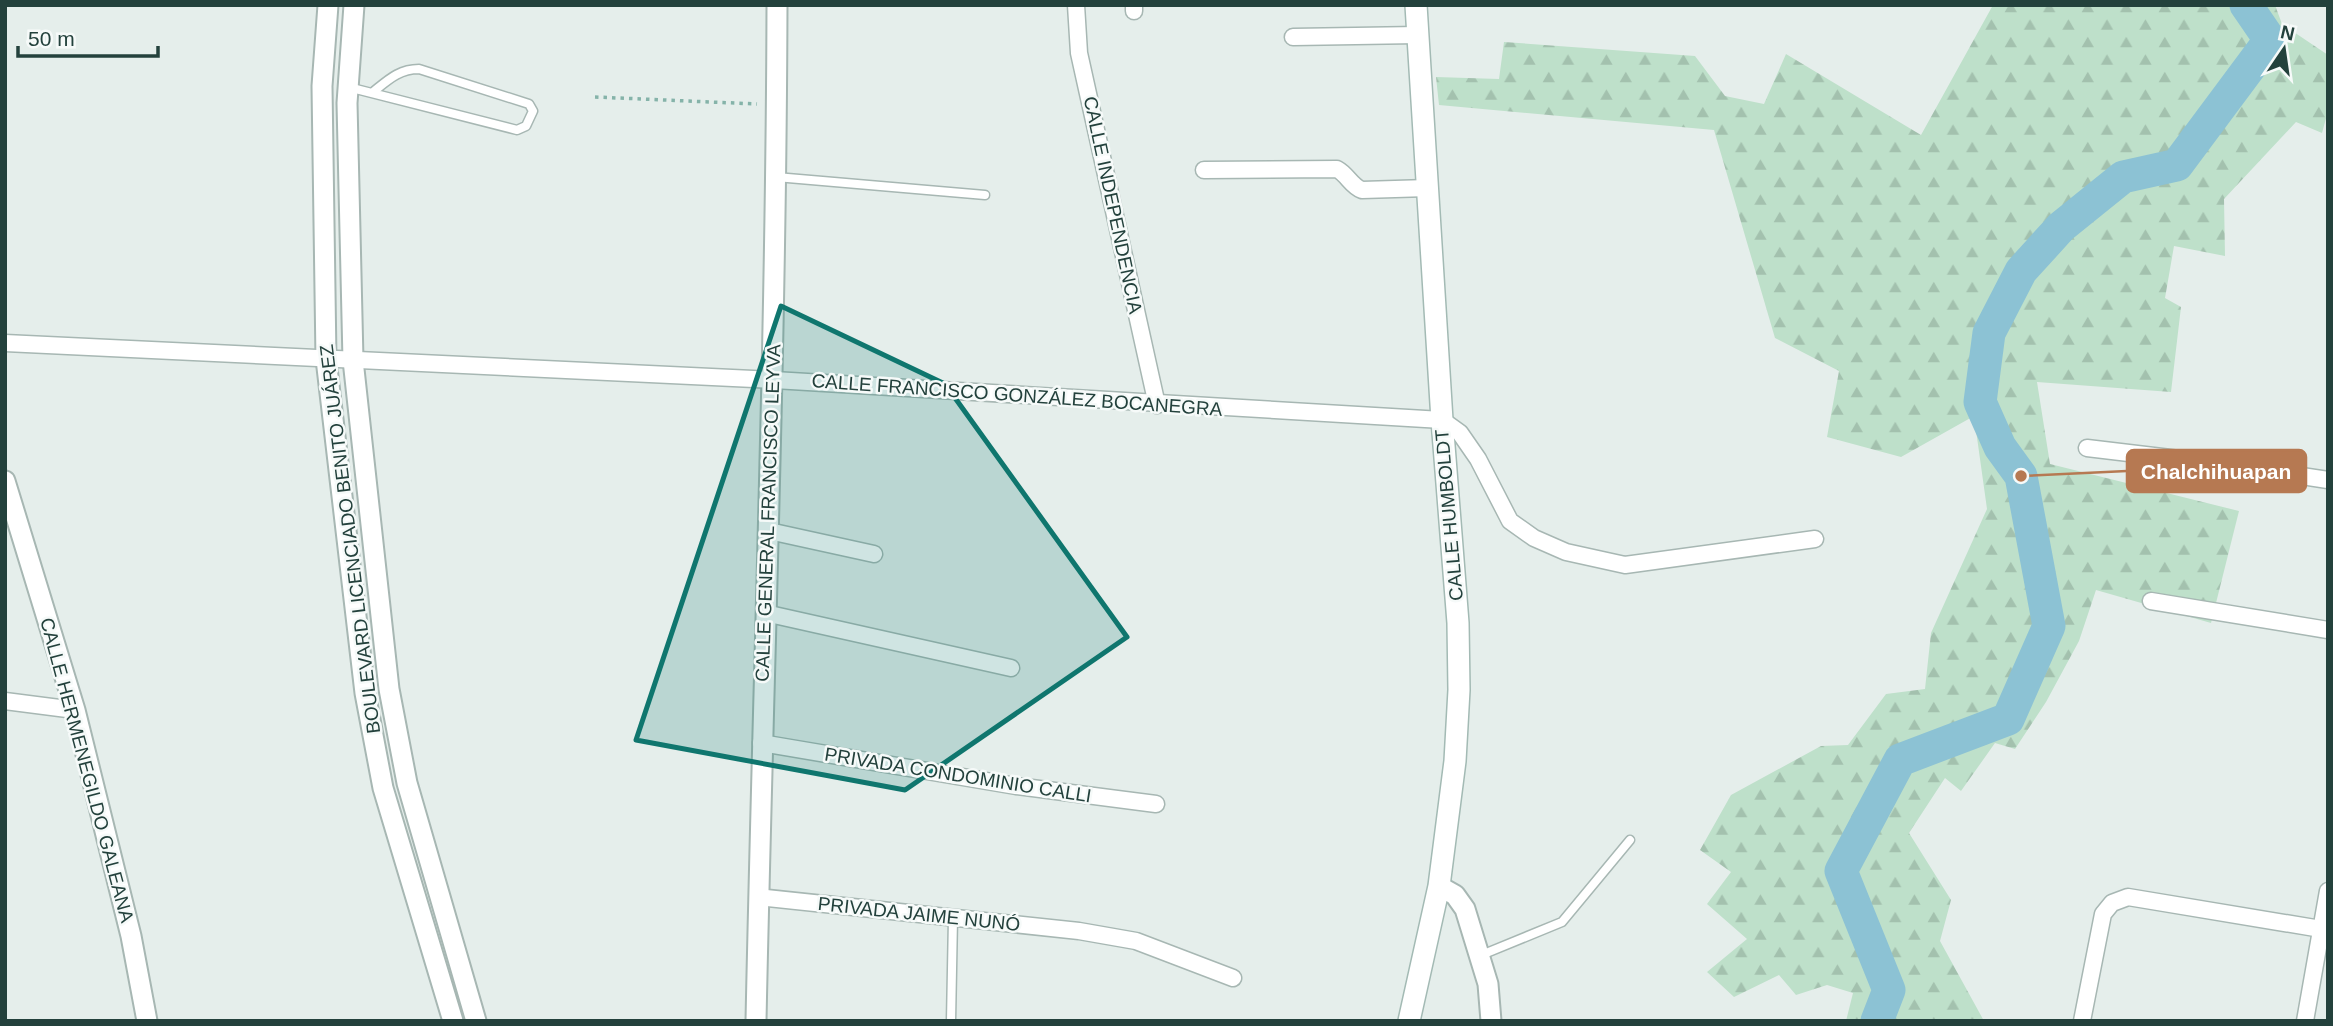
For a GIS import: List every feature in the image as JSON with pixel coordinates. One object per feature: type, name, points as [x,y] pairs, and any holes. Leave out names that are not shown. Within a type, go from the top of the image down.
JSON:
[{"type":"main road","name":"CALLE HUMBOLDT","points":[[1409,1021],[1438,886],[1455,761],[1458,690],[1458,623],[1441,420],[1416,5]]},
{"type":"street","name":"BOULEVARD LICENCIADO BENITO JUÁREZ","points":[[328,5],[323,86],[326,359],[365,693],[383,788],[453,1021]]},
{"type":"street","name":"BOULEVARD LICENCIADO BENITO JUÁREZ","points":[[354,5],[348,87],[353,360],[389,689],[407,783],[476,1021]]},
{"type":"street","name":"CALLE GENERAL FRANCISCO LEYVA","points":[[755,1021],[761,743],[774,380],[777,5]]},
{"type":"street","name":"CALLE INDEPENDENCIA","points":[[1076,5],[1079,53],[1157,405]]},
{"type":"street","points":[[1293,37],[1418,35]]},
{"type":"street","points":[[1204,170],[1337,169],[1344,173],[1354,187],[1362,190],[1428,188]]},
{"type":"street","name":"CALLE FRANCISCO GONZÁLEZ BOCANEGRA","points":[[5,342],[774,380],[1441,420]]},
{"type":"street","points":[[1441,420],[1460,433],[1478,459],[1510,521],[1534,538],[1566,551],[1625,565],[1815,539]]},
{"type":"street","points":[[2087,448],[2328,480]]},
{"type":"street","name":"CALLE HERMENEGILDO GALEANA","points":[[5,481],[75,710],[131,936],[147,1021]]},
{"type":"street","points":[[769,531],[874,554]]},
{"type":"street","points":[[2151,601],[2328,630]]},
{"type":"street","points":[[765,613],[1011,668]]},
{"type":"street","points":[[5,701],[75,710]]},
{"type":"street","name":"PRIVADA CONDOMINIO CALLI","points":[[761,743],[1016,786],[1156,804]]},
{"type":"street","points":[[383,788],[407,783]]},
{"type":"street","points":[[1438,886],[1455,895],[1465,909],[1488,984],[1491,1021]]},
{"type":"street","points":[[2305,1021],[2328,891]]},
{"type":"street","name":"PRIVADA JAIME NUNÓ","points":[[758,897],[1079,931],[1136,941],[1233,978]]},
{"type":"street","points":[[2082,1021],[2103,914],[2112,903],[2127,897],[2321,929]]},
{"type":"lane","points":[[348,87],[517,130],[526,126],[533,111],[529,104],[419,69],[406,69],[373,92]]},
{"type":"lane","points":[[776,177],[985,195]]},
{"type":"lane","points":[[1479,956],[1562,922],[1630,840]]},
{"type":"lane","points":[[951,1021],[953,918]]},
{"type":"path","points":[[595,97],[777,105]]},
{"type":"highlighted area","points":[[781,306],[945,384],[1127,637],[905,790],[636,740]]},
{"type":"green space","points":[[1993,5],[2275,5],[2282,24],[2328,55],[2328,111],[2322,133],[2296,122],[2224,199],[2225,256],[2174,246],[2165,298],[2181,307],[2171,392],[2037,382],[2050,464],[2239,511],[2211,623],[2096,590],[2079,641],[2046,702],[2015,749],[1995,743],[1961,791],[1945,778],[1909,833],[1951,900],[1940,941],[1984,1021],[1846,1021],[1853,993],[1827,985],[1796,995],[1779,975],[1734,997],[1707,972],[1747,939],[1707,904],[1731,872],[1700,850],[1731,795],[1821,746],[1848,745],[1886,694],[1925,689],[1931,633],[1987,509],[1974,416],[1901,457],[1827,437],[1839,371],[1775,338],[1714,130],[1439,105],[1436,77],[1499,79],[1504,42],[1695,56],[1725,96],[1764,104],[1786,54],[1921,135]]},
{"type":"waterway","points":[[1877,1021],[1889,990],[1841,871],[1900,760],[2008,719],[2049,626],[2021,476],[2000,447],[1980,402],[1989,333],[2021,271],[2061,227],[2123,177],[2177,165],[2270,40],[2246,5]]},
{"type":"place","name":"Chalchihuapan","points":[[2021,476]]}]
